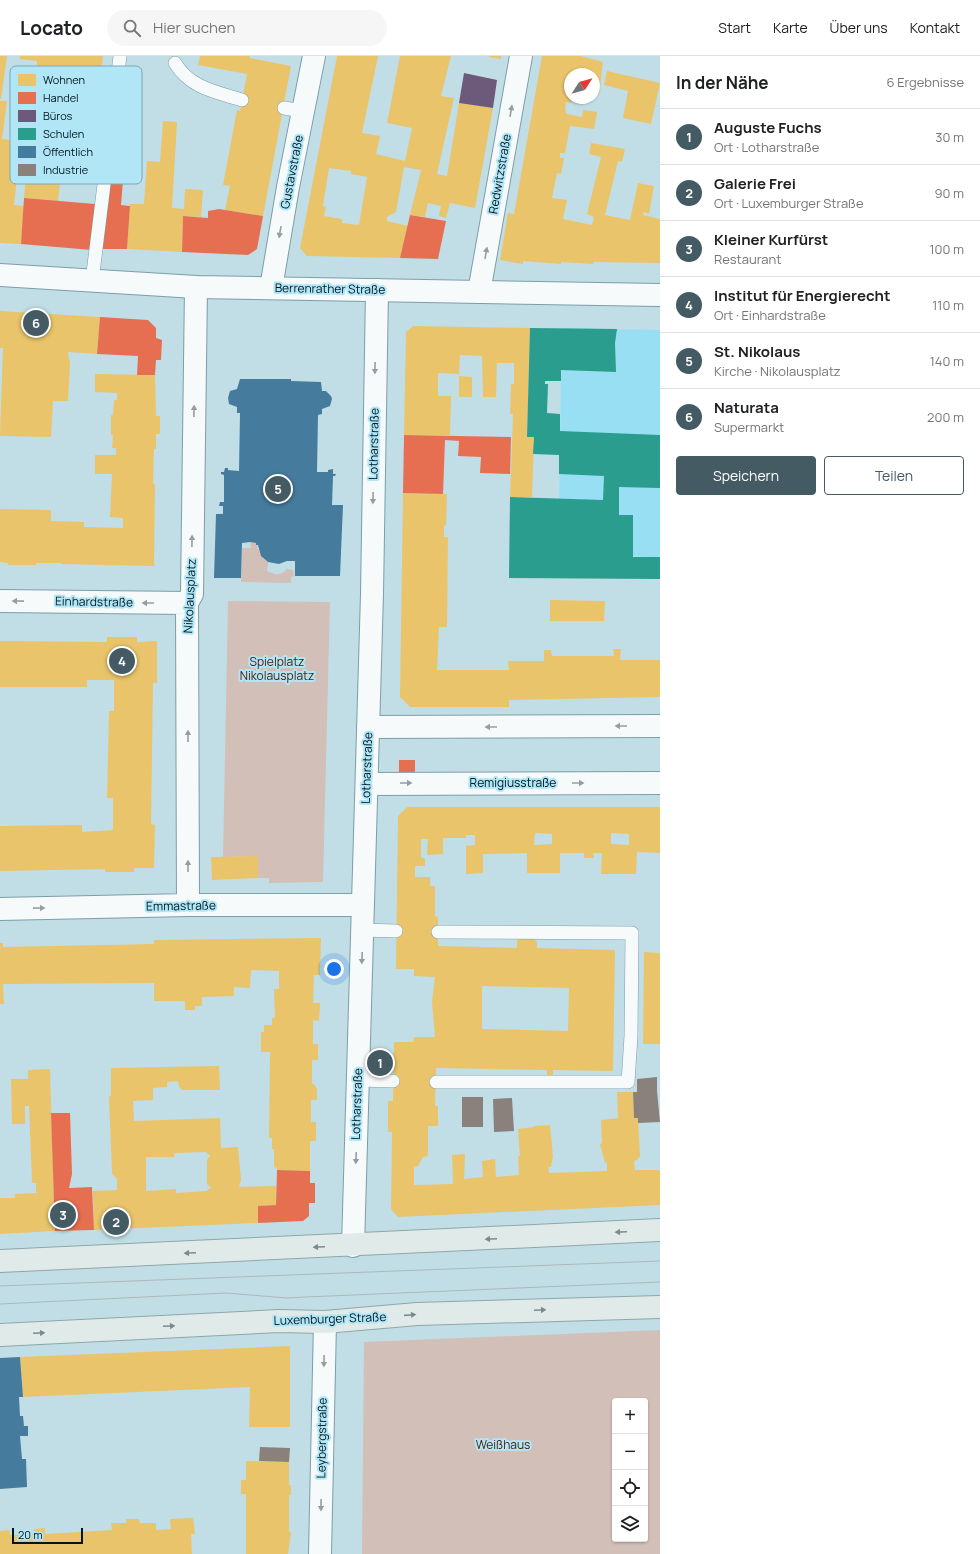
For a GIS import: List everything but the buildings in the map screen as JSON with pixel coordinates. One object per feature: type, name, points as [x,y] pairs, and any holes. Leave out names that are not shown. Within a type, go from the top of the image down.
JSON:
[{"type":"main road","points":[[0,1261],[353,1246],[660,1230]]},
{"type":"main road","name":"Luxemburger Straße","points":[[0,1334],[279,1321],[325,1322],[417,1314],[660,1307]]},
{"type":"street","name":"Gustavstraße","points":[[271,288],[294,110],[314,56]]},
{"type":"street","name":"Redwitzstraße","points":[[479,292],[520,56]]},
{"type":"street","name":"Berrenrather Straße","points":[[0,275],[196,286],[660,295]]},
{"type":"street","name":"Nikolausplatz","points":[[188,905],[188,603],[192,594],[196,286]]},
{"type":"street","name":"Lotharstraße","points":[[353,1246],[372,594],[377,290]]},
{"type":"street","name":"Einhardstraße","points":[[0,601],[188,603]]},
{"type":"street","points":[[368,727],[660,726]]},
{"type":"street","name":"Remigiusstraße","points":[[367,784],[660,782]]},
{"type":"street","name":"Emmastraße","points":[[0,909],[188,905],[363,897]]},
{"type":"street","name":"Leybergstraße","points":[[320,1554],[325,1322]]},
{"type":"lane","points":[[119,66],[120,56]]},
{"type":"lane","points":[[175,63],[181,73],[194,84],[242,100]]},
{"type":"lane","points":[[92,281],[104,184]]},
{"type":"lane","points":[[362,930],[396,931]]},
{"type":"lane","points":[[436,1082],[628,1082],[632,1036],[632,933],[438,932]]},
{"type":"lane","points":[[358,1080],[393,1081]]},
{"type":"shaded area","points":[[562,328],[660,330],[660,557],[558,555]]},
{"type":"green space","points":[[250,542],[256,543],[261,556],[268,562],[267,571],[278,574],[287,569],[293,570],[294,576],[291,577],[291,583],[241,582],[242,548],[251,548]]},
{"type":"green space","name":"Spielplatz Nikolausplatz","points":[[228,601],[330,602],[323,882],[269,883],[269,878],[258,878],[257,856],[223,857]]},
{"type":"green space","name":"Weißhaus","points":[[660,1330],[660,1554],[362,1554],[364,1342]]},
{"type":"tram line","points":[[0,1286],[660,1261]]},
{"type":"tram line","points":[[0,1304],[226,1293],[287,1298],[660,1282]]},
{"type":"place","name":"Naturata","points":[[36,323]]},
{"type":"place","name":"St. Nikolaus","points":[[278,489]]},
{"type":"place","name":"Institut für Energierecht","points":[[122,661]]},
{"type":"place","name":"Auguste Fuchs","points":[[380,1063]]},
{"type":"place","name":"Kleiner Kurfürst","points":[[63,1215]]},
{"type":"place","name":"Galerie Frei","points":[[116,1222]]}]
